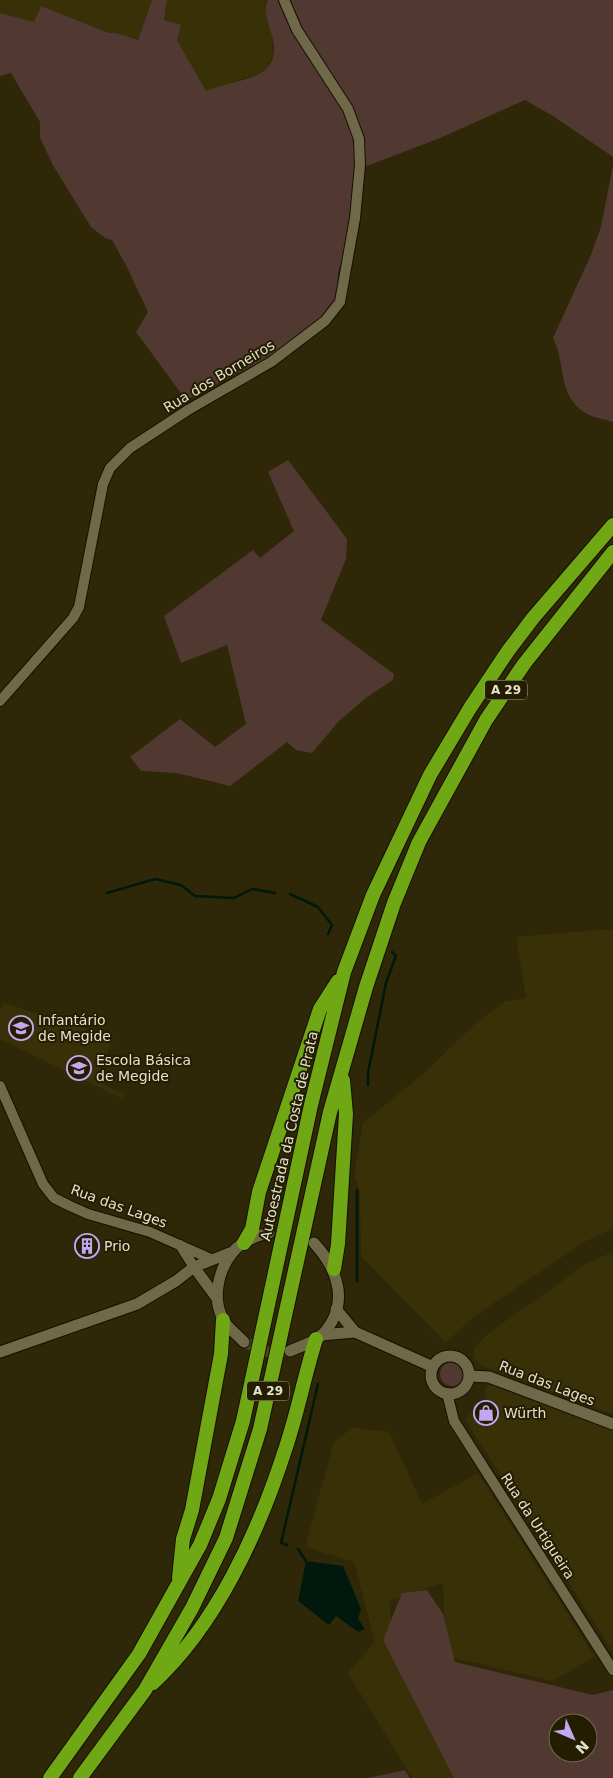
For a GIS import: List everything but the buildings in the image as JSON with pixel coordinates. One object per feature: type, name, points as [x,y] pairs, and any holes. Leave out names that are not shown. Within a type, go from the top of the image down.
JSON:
[{"type":"highway","name":"Autoestrada da Costa de Prata","points":[[50,1778],[121,1681],[200,1545],[219,1499],[242,1421],[311,1105],[344,972],[373,895],[430,775],[508,651],[586,554],[613,525]]},
{"type":"highway","name":"A 29","points":[[80,1778],[146,1690],[192,1608],[229,1529],[260,1429],[328,1121],[366,987],[394,904],[419,842],[486,720],[524,664],[613,552]]},
{"type":"highway","points":[[244,1243],[252,1229],[258,1192],[320,1009],[344,972]]},
{"type":"highway","points":[[334,1269],[338,1244],[346,1114],[342,1074]]},
{"type":"highway","points":[[178,1584],[183,1539],[192,1510],[221,1354],[223,1320]]},
{"type":"highway","points":[[146,1690],[175,1663],[230,1580],[255,1532],[284,1454],[319,1337]]},
{"type":"main road","points":[[0,1352],[136,1304],[194,1267],[232,1252],[256,1236],[270,1233]]},
{"type":"main road","points":[[314,1243],[327,1257],[334,1269],[338,1288],[336,1309],[319,1337]]},
{"type":"main road","points":[[216,1297],[221,1275],[232,1252]]},
{"type":"main road","name":"Rua das Lages","points":[[194,1267],[216,1297],[223,1320],[244,1342]]},
{"type":"main road","points":[[176,1280],[196,1278],[206,1283]]},
{"type":"main road","points":[[336,1309],[355,1332],[433,1367]]},
{"type":"main road","points":[[290,1350],[319,1337],[355,1332]]},
{"type":"main road","points":[[446,1356],[458,1357],[466,1365],[469,1376],[467,1382],[459,1391],[447,1393],[442,1392],[433,1384],[431,1372],[436,1362],[446,1356]]},
{"type":"main road","name":"Rua das Lages","points":[[469,1376],[489,1377],[613,1424]]},
{"type":"street","name":"Rua dos Borneiros","points":[[0,701],[73,618],[79,607],[103,484],[110,468],[141,439],[271,362],[325,321],[340,302],[356,209],[360,165],[359,139],[348,108],[297,30],[284,0]]},
{"type":"street","name":"Rua das Lages","points":[[0,1086],[43,1184],[54,1198],[88,1214],[150,1232],[211,1259]]},
{"type":"street","name":"Rua das Lages","points":[[179,1244],[194,1267]]},
{"type":"street","name":"Rua da Urtigueira","points":[[447,1393],[454,1421],[613,1670]]},
{"type":"shaded area","points":[[0,0],[152,0],[138,40],[117,33],[109,33],[41,6],[34,22],[19,19],[0,13]]},
{"type":"shaded area","points":[[152,0],[167,0],[164,20],[181,25],[177,40],[206,91],[260,73],[272,61],[274,43],[266,15],[268,0],[613,0],[613,157],[553,116],[525,100],[440,138],[359,169],[345,250],[338,272],[337,296],[320,319],[285,349],[186,400],[136,332],[148,312],[112,240],[105,238],[91,227],[54,167],[40,138],[40,122],[11,73],[0,76],[0,13],[34,22],[41,6],[109,33],[117,33],[138,40]]},
{"type":"shaded area","points":[[167,0],[268,0],[265,4],[267,19],[272,31],[273,57],[265,70],[206,91],[164,20]]},
{"type":"shaded area","points":[[613,165],[613,422],[593,417],[577,407],[566,389],[560,359],[553,338],[590,257],[601,227]]},
{"type":"shaded area","points":[[288,460],[347,539],[346,559],[321,620],[394,674],[393,680],[367,697],[339,721],[312,753],[296,750],[287,742],[230,786],[177,773],[141,771],[130,757],[180,719],[215,747],[246,724],[227,645],[181,663],[164,616],[253,550],[260,558],[294,531],[268,472]]},
{"type":"shaded area","points":[[613,929],[613,1228],[584,1242],[472,1318],[446,1343],[361,1256],[360,1192],[354,1176],[363,1123],[423,1074],[478,1021],[506,1001],[526,998],[516,937]]},
{"type":"shaded area","name":"Escola Básica de Megide","points":[[4,1003],[114,1038],[94,1080],[125,1094],[123,1099],[0,1039],[0,1011]]},
{"type":"shaded area","points":[[613,1252],[613,1414],[482,1366],[475,1360],[474,1348],[489,1333],[589,1262]]},
{"type":"shaded area","points":[[452,1362],[460,1366],[464,1374],[460,1382],[452,1386],[444,1382],[440,1374],[444,1366]]},
{"type":"shaded area","points":[[487,1385],[502,1387],[613,1431],[613,1652],[465,1419],[488,1400],[484,1398]]},
{"type":"shaded area","points":[[352,1428],[389,1432],[422,1504],[478,1473],[594,1656],[553,1681],[446,1656],[443,1583],[389,1601],[394,1642],[461,1778],[412,1778],[348,1673],[375,1642],[354,1562],[305,1547],[334,1442]]},
{"type":"shaded area","points":[[306,1561],[343,1566],[361,1609],[358,1619],[365,1629],[358,1632],[336,1616],[329,1625],[298,1601]]},
{"type":"shaded area","points":[[427,1590],[443,1614],[455,1662],[593,1695],[613,1690],[613,1778],[454,1778],[383,1640],[402,1593]]},
{"type":"shaded area","points":[[405,1770],[410,1778],[368,1778]]},
{"type":"waterway","points":[[107,893],[155,879],[181,885],[195,896],[234,898],[252,889],[275,893]]},
{"type":"waterway","points":[[290,894],[318,907],[332,925],[328,934]]},
{"type":"waterway","points":[[368,1085],[368,1073],[386,983],[396,956],[392,952]]},
{"type":"waterway","points":[[357,1190],[357,1281]]},
{"type":"waterway","points":[[287,1545],[281,1543],[318,1384]]},
{"type":"waterway","points":[[298,1549],[307,1563]]},
{"type":"tunnel","points":[[244,1342],[268,1352],[286,1351]]},
{"type":"place","name":"Infantário de Megide","points":[[21,1028]]},
{"type":"place","name":"Escola Básica de Megide","points":[[79,1068]]},
{"type":"place","name":"Prio","points":[[87,1246]]},
{"type":"place","name":"Würth","points":[[486,1413]]}]
